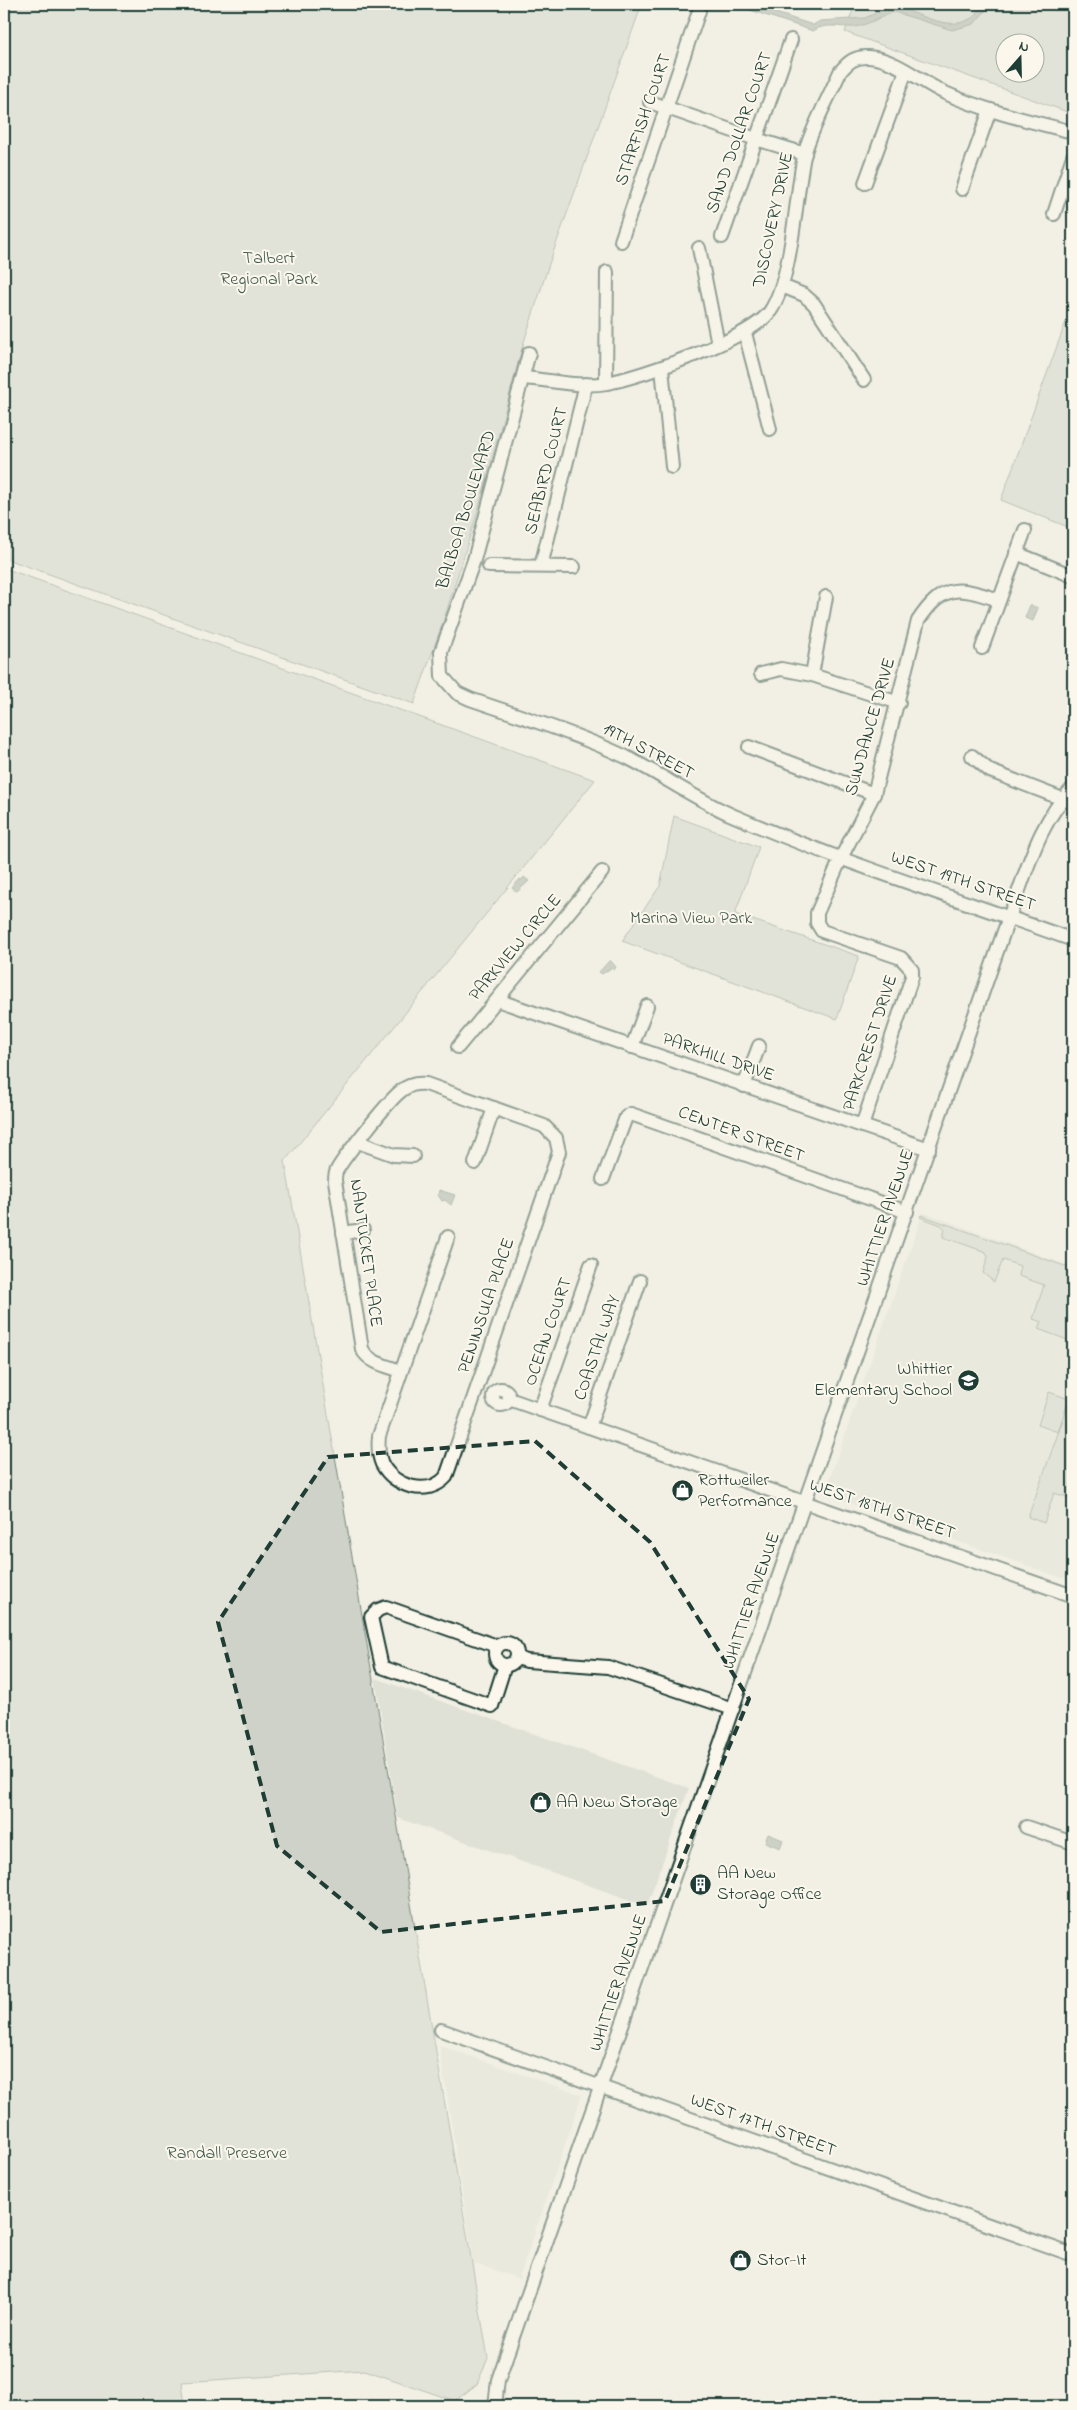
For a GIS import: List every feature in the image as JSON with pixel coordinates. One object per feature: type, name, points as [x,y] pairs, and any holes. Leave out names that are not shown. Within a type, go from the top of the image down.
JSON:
[{"type":"street","name":"STARFISH COURT","points":[[621,241],[699,11]]},
{"type":"street","name":"SAND DOLLAR COURT","points":[[722,238],[791,40]]},
{"type":"street","name":"DISCOVERY DRIVE","points":[[524,378],[586,384],[606,383],[662,368],[745,332],[770,311],[782,286],[804,154],[840,72],[848,62],[858,57],[870,57],[889,62],[945,93],[990,110],[1073,132]]},
{"type":"street","points":[[865,182],[906,71]]},
{"type":"street","points":[[650,102],[756,140],[804,154]]},
{"type":"street","points":[[962,189],[990,110]]},
{"type":"street","points":[[1054,214],[1073,156]]},
{"type":"street","points":[[699,248],[718,344]]},
{"type":"street","points":[[606,383],[607,272]]},
{"type":"street","points":[[782,286],[804,295],[814,304],[864,380]]},
{"type":"street","points":[[745,332],[770,429]]},
{"type":"street","name":"BALBOA BOULEVARD","points":[[442,676],[441,652],[474,560],[524,378],[529,353]]},
{"type":"street","points":[[662,368],[672,467]]},
{"type":"street","name":"SEABIRD COURT","points":[[541,566],[586,384]]},
{"type":"street","points":[[982,648],[1025,530]]},
{"type":"street","points":[[1016,553],[1073,576]]},
{"type":"street","points":[[489,566],[574,567]]},
{"type":"street","name":"SUNDANCE DRIVE","points":[[841,858],[874,794],[899,703],[918,621],[929,604],[951,590],[966,589],[999,600]]},
{"type":"street","points":[[812,674],[826,596]]},
{"type":"street","points":[[761,674],[781,669],[812,674],[899,703]]},
{"type":"street","name":"19TH STREET","points":[[442,676],[457,693],[593,742],[628,758],[731,815],[841,858]]},
{"type":"street","points":[[749,747],[874,794]]},
{"type":"street","points":[[972,756],[990,771],[1068,801]]},
{"type":"street","name":"WHITTIER AVENUE","points":[[495,2406],[498,2381],[1009,917],[1039,836],[1049,816],[1068,801],[1073,788]]},
{"type":"street","name":"WEST 19TH STREET","points":[[841,858],[1073,940]]},
{"type":"street","name":"PARKCREST DRIVE","points":[[841,858],[817,913],[817,923],[822,931],[901,958],[912,970],[912,977],[862,1126]]},
{"type":"street","name":"PARKVIEW CIRCLE","points":[[458,1047],[602,872]]},
{"type":"street","name":"PARKHILL DRIVE","points":[[497,1000],[929,1149]]},
{"type":"street","points":[[632,1047],[647,1006]]},
{"type":"street","points":[[744,1086],[759,1046]]},
{"type":"street","name":"NANTUCKET PLACE","points":[[401,1371],[365,1356],[362,1349],[343,1232],[336,1172],[400,1091],[413,1085],[426,1084],[494,1108]]},
{"type":"street","points":[[475,1163],[494,1108]]},
{"type":"street","name":"PENINSULA PLACE","points":[[401,1371],[379,1436],[378,1449],[381,1463],[396,1479],[422,1489],[439,1484],[446,1476],[559,1152],[556,1138],[544,1126],[494,1108]]},
{"type":"street","name":"CENTER STREET","points":[[603,1179],[626,1116],[631,1114],[906,1212]]},
{"type":"street","points":[[358,1142],[394,1155],[413,1156]]},
{"type":"street","points":[[343,1232],[363,1230]]},
{"type":"street","points":[[401,1371],[448,1237]]},
{"type":"street","name":"OCEAN COURT","points":[[540,1410],[591,1265]]},
{"type":"street","name":"COASTAL WAY","points":[[589,1426],[640,1281]]},
{"type":"street","points":[[480,1378],[506,1390],[509,1399]]},
{"type":"street","points":[[494,1400],[494,1392],[500,1388]]},
{"type":"street","name":"WEST 18TH STREET","points":[[474,1396],[486,1401],[494,1400],[502,1405],[509,1399],[1073,1596]]},
{"type":"street","points":[[386,1607],[498,1646],[506,1642],[513,1645],[517,1651],[511,1661],[492,1706],[382,1667],[371,1617],[378,1610],[386,1607]]},
{"type":"street","points":[[498,1646],[495,1656],[499,1662],[527,1661],[608,1667],[733,1709]]},
{"type":"street","points":[[1026,1827],[1073,1843]]},
{"type":"street","name":"WEST 17TH STREET","points":[[441,2030],[1073,2255]]},
{"type":"highlighted area","points":[[535,1441],[650,1542],[749,1699],[665,1901],[381,1932],[277,1846],[218,1622],[328,1457]]},
{"type":"shaded area","points":[[732,4],[748,4],[813,25],[820,21],[865,18],[894,5],[929,19],[954,23],[965,21],[975,15],[983,4],[991,4],[974,24],[952,30],[894,12],[859,26],[828,26],[813,31]]},
{"type":"shaded area","points":[[1030,605],[1038,608],[1033,621],[1025,618]]},
{"type":"shaded area","points":[[524,877],[529,881],[517,892],[512,888]]},
{"type":"shaded area","points":[[610,960],[616,967],[614,970],[611,968],[602,974],[599,972]]},
{"type":"shaded area","points":[[439,1190],[455,1195],[451,1205],[445,1200],[442,1201],[438,1195]]},
{"type":"shaded area","name":"Whittier Elementary School","points":[[923,1212],[1073,1267],[1073,1582],[824,1494]]},
{"type":"shaded area","name":"AA New Storage","points":[[375,1678],[689,1788],[647,1906],[398,1818]]},
{"type":"shaded area","points":[[768,1834],[783,1840],[780,1848],[765,1842]]},
{"type":"shaded area","points":[[439,2045],[582,2095],[519,2279],[473,2263]]},
{"type":"green space","name":"Talbert Regional Park","points":[[4,4],[642,4],[550,261],[522,348],[479,507],[444,619],[414,704],[4,558]]},
{"type":"green space","points":[[855,4],[1073,4],[1073,114],[845,32]]},
{"type":"green space","points":[[1073,302],[1073,529],[1001,500]]},
{"type":"green space","name":"Randall Preserve","points":[[4,568],[595,780],[285,1161],[488,2358],[477,2384],[455,2401],[365,2370],[182,2382],[185,2406],[4,2406]]},
{"type":"green space","name":"Marina View Park","points":[[674,816],[759,847],[735,914],[859,956],[837,1019],[622,941],[660,886]]},
{"type":"green space","points":[[921,1215],[1073,1269],[1073,1342],[1038,1329],[1042,1322],[1033,1319],[1044,1285],[1019,1276],[1020,1266],[1003,1260],[994,1282],[983,1273],[988,1257],[986,1252],[943,1237],[945,1229],[941,1225],[920,1217]]},
{"type":"green space","points":[[1049,1392],[1069,1399],[1058,1432],[1038,1425]]},
{"type":"green space","points":[[1073,1392],[1073,1499],[1054,1493],[1044,1523],[1028,1517]]},
{"type":"place","name":"Whittier Elementary School","points":[[968,1380]]},
{"type":"place","name":"Rottweiler Performance","points":[[682,1491]]},
{"type":"place","name":"AA New Storage","points":[[540,1803]]},
{"type":"place","name":"AA New Storage Office","points":[[701,1884]]},
{"type":"place","name":"Stor-It","points":[[741,2261]]}]
